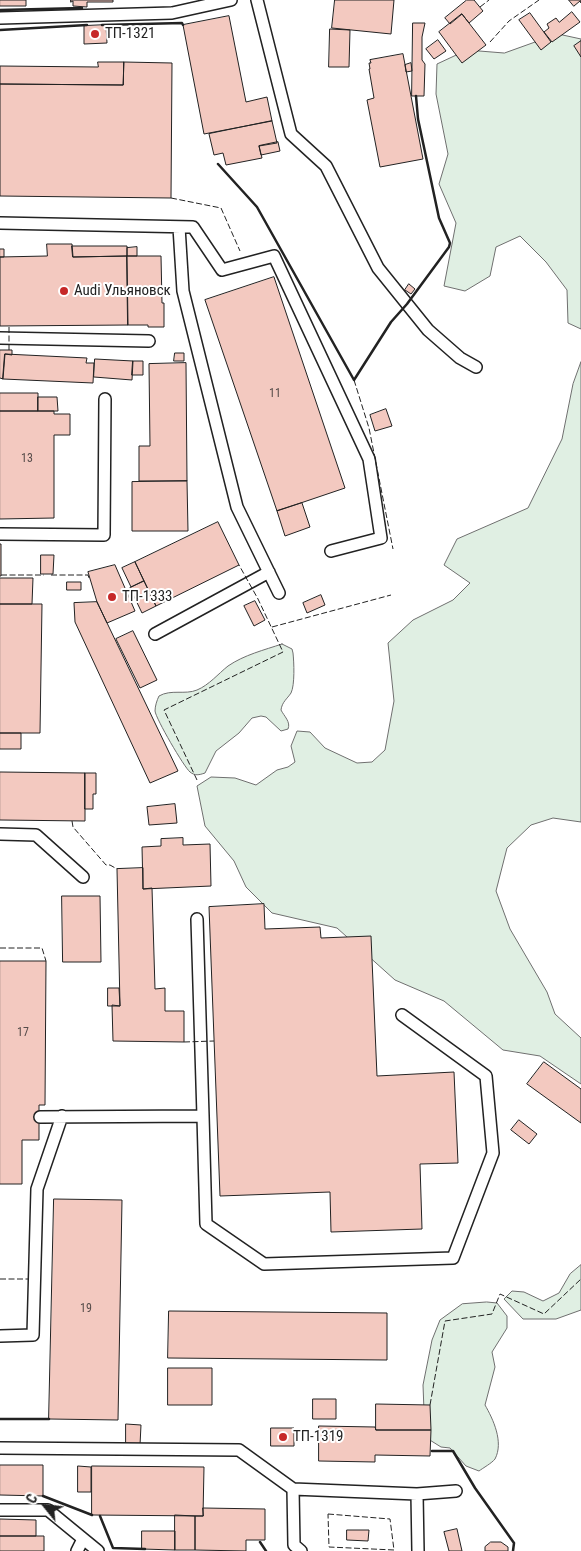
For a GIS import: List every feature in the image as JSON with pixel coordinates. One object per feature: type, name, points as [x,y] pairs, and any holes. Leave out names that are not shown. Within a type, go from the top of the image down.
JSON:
[{"type":"lane","points":[[0,18],[172,12],[231,0]]},
{"type":"lane","points":[[257,0],[291,134],[326,166],[378,268],[428,330],[460,358],[476,367]]},
{"type":"lane","points":[[0,223],[193,227],[222,270],[274,256],[369,459],[382,538],[331,551]]},
{"type":"lane","points":[[179,227],[183,291],[237,507],[279,593]]},
{"type":"lane","points":[[0,338],[149,341]]},
{"type":"lane","points":[[0,534],[104,535],[105,399]]},
{"type":"lane","points":[[155,634],[269,572]]},
{"type":"lane","points":[[0,834],[36,835],[83,877]]},
{"type":"lane","points":[[197,919],[206,1224],[264,1264],[453,1258],[493,1153],[486,1076],[402,1015]]},
{"type":"lane","points":[[0,1336],[33,1335],[37,1189],[62,1116]]},
{"type":"lane","points":[[40,1117],[203,1116]]},
{"type":"lane","points":[[0,1448],[240,1450],[293,1489],[417,1494],[456,1491]]},
{"type":"lane","points":[[293,1489],[294,1545],[301,1551]]},
{"type":"lane","points":[[417,1494],[418,1551]]},
{"type":"lane","points":[[0,1510],[48,1510],[98,1551]]},
{"type":"lane","points":[[77,1551],[83,1539]]},
{"type":"green space","points":[[558,34],[581,39],[581,329],[568,323],[567,290],[546,262],[520,236],[496,247],[490,276],[465,291],[444,286],[456,223],[439,184],[448,154],[436,94],[437,64],[467,50],[504,53]]},
{"type":"green space","points":[[581,362],[581,822],[553,818],[531,825],[507,848],[496,891],[510,929],[547,992],[555,1014],[581,1038],[581,1084],[540,1056],[503,1050],[444,1001],[395,980],[337,928],[272,913],[246,887],[234,861],[205,826],[197,786],[211,777],[235,778],[256,785],[277,770],[288,767],[295,762],[291,746],[297,731],[310,732],[325,748],[357,763],[372,762],[385,750],[394,701],[388,643],[413,620],[453,600],[470,583],[444,565],[457,539],[528,508],[562,439],[573,384]]},
{"type":"green space","points":[[282,644],[292,649],[293,657],[293,685],[291,693],[281,710],[288,721],[288,729],[281,731],[266,717],[252,718],[239,733],[216,751],[205,773],[197,775],[190,772],[177,753],[157,716],[155,709],[159,696],[168,693],[197,690],[234,662]]},
{"type":"green space","points":[[581,1265],[581,1310],[556,1319],[523,1319],[504,1299],[512,1291],[524,1292],[543,1301],[559,1293],[570,1274]]},
{"type":"green space","points":[[497,1303],[507,1316],[507,1328],[492,1352],[495,1367],[485,1405],[498,1438],[497,1452],[494,1461],[479,1471],[466,1466],[450,1448],[441,1447],[425,1437],[423,1385],[432,1340],[440,1320],[462,1304]]},
{"type":"building","points":[[0,0],[26,0],[26,6],[0,6]]},
{"type":"building","points":[[71,0],[113,0],[113,2],[87,2],[87,7],[73,6],[73,1],[71,2]]},
{"type":"building","points":[[335,0],[394,0],[391,34],[332,28]]},
{"type":"building","points":[[467,0],[474,0],[483,11],[469,23],[462,14],[450,24],[445,18]]},
{"type":"building","points":[[569,0],[581,0],[581,3],[580,1],[574,6]]},
{"type":"building","points":[[572,12],[580,22],[552,42],[544,32],[549,28],[547,24],[556,18],[559,22]]},
{"type":"building","points":[[530,13],[551,42],[541,50],[519,20]]},
{"type":"building","points":[[462,14],[486,45],[462,63],[439,32]]},
{"type":"building","points":[[229,16],[246,102],[267,97],[272,121],[204,134],[183,25]]},
{"type":"building","points":[[413,23],[425,23],[422,37],[422,60],[425,64],[424,96],[412,96]]},
{"type":"building","name":"ТП-1321","points":[[106,25],[107,43],[84,44],[84,26]]},
{"type":"building","points":[[330,29],[350,30],[349,67],[329,67]]},
{"type":"building","points":[[438,40],[446,51],[434,59],[426,49]]},
{"type":"building","points":[[581,41],[581,57],[574,46]]},
{"type":"building","points":[[403,54],[423,159],[380,167],[367,100],[374,98],[369,63],[371,63],[370,60]]},
{"type":"building","points":[[98,62],[124,62],[123,85],[0,84],[0,66],[98,67]]},
{"type":"building","points":[[124,62],[172,63],[171,198],[0,196],[0,84],[123,85]]},
{"type":"building","points":[[411,63],[412,71],[406,72],[405,65]]},
{"type":"building","points":[[272,121],[277,143],[259,146],[262,158],[226,165],[223,153],[214,155],[209,134]]},
{"type":"building","points":[[278,142],[280,151],[261,155],[259,146]]},
{"type":"building","name":"Audi Ульяновск","points":[[47,244],[72,244],[73,257],[127,256],[128,325],[0,326],[0,257],[47,256]]},
{"type":"building","points":[[72,246],[127,246],[127,256],[73,257]]},
{"type":"building","points":[[137,247],[137,256],[127,256],[127,248]]},
{"type":"building","points":[[0,249],[4,249],[4,257],[0,257]]},
{"type":"building","points":[[127,256],[161,256],[164,327],[128,325]]},
{"type":"building","points":[[274,277],[345,488],[277,511],[205,300]]},
{"type":"building","points":[[409,284],[415,289],[411,294],[405,290]]},
{"type":"building","points":[[0,350],[12,350],[12,355],[5,354],[3,379],[0,378]]},
{"type":"building","points":[[175,353],[184,353],[184,361],[174,361]]},
{"type":"building","points":[[5,354],[87,358],[86,363],[94,363],[93,383],[3,379]]},
{"type":"building","points":[[95,359],[133,361],[132,380],[94,377]]},
{"type":"building","points":[[133,361],[143,361],[143,375],[132,375]]},
{"type":"building","points":[[186,363],[187,481],[139,481],[139,446],[150,446],[149,364]]},
{"type":"building","points":[[0,393],[38,393],[38,411],[0,411]]},
{"type":"building","points":[[38,397],[57,397],[58,411],[38,411]]},
{"type":"building","points":[[386,409],[392,426],[375,431],[370,415]]},
{"type":"building","points":[[0,411],[54,411],[54,414],[70,414],[70,435],[54,435],[54,518],[0,519]]},
{"type":"building","points":[[187,481],[188,531],[132,531],[132,482]]},
{"type":"building","points":[[302,503],[310,527],[285,536],[277,511]]},
{"type":"building","points":[[218,522],[239,565],[156,606],[135,562]]},
{"type":"building","points":[[1,544],[1,576],[0,576]]},
{"type":"building","points":[[41,555],[54,555],[53,574],[41,574]]},
{"type":"building","points":[[135,562],[144,581],[131,587],[122,568]]},
{"type":"building","name":"ТП-1333","points":[[115,565],[135,611],[107,623],[97,602],[88,572]]},
{"type":"building","points":[[0,578],[33,578],[32,604],[0,604]]},
{"type":"building","points":[[144,581],[156,606],[142,613],[130,588]]},
{"type":"building","points":[[67,582],[81,582],[81,590],[67,590]]},
{"type":"building","points":[[321,595],[325,605],[307,613],[303,603]]},
{"type":"building","points":[[255,601],[265,620],[254,626],[244,606]]},
{"type":"building","points":[[97,602],[178,771],[150,783],[75,622],[74,603]]},
{"type":"building","points":[[0,604],[42,604],[40,733],[0,733]]},
{"type":"building","points":[[133,631],[157,680],[140,688],[116,639]]},
{"type":"building","points":[[0,733],[21,733],[21,749],[0,749]]},
{"type":"building","points":[[0,772],[85,773],[85,821],[0,820]]},
{"type":"building","points":[[85,773],[96,773],[96,794],[93,794],[93,809],[85,809]]},
{"type":"building","points":[[175,804],[177,823],[149,825],[147,807]]},
{"type":"building","points":[[183,838],[183,845],[210,844],[211,886],[143,889],[142,847],[161,846],[161,839]]},
{"type":"building","points":[[143,868],[143,889],[152,888],[155,989],[165,988],[165,1011],[184,1011],[184,1042],[113,1041],[112,1005],[120,1006],[117,869]]},
{"type":"building","points":[[62,896],[100,896],[101,962],[63,962]]},
{"type":"building","points":[[264,904],[265,929],[320,927],[321,938],[371,936],[377,1076],[454,1072],[458,1163],[420,1164],[422,1229],[331,1232],[330,1192],[220,1196],[209,907]]},
{"type":"building","points":[[0,961],[46,961],[45,1105],[39,1105],[39,1140],[22,1140],[22,1184],[0,1184]]},
{"type":"building","points":[[108,988],[119,988],[120,1006],[108,1006]]},
{"type":"building","points":[[544,1062],[581,1089],[581,1123],[527,1084]]},
{"type":"building","points":[[519,1120],[537,1134],[529,1144],[511,1130]]},
{"type":"building","points":[[54,1199],[122,1200],[118,1420],[49,1419]]},
{"type":"building","points":[[169,1311],[387,1313],[387,1360],[168,1358]]},
{"type":"building","points":[[168,1368],[212,1368],[212,1405],[168,1405]]},
{"type":"building","points":[[313,1399],[336,1399],[336,1419],[313,1419]]},
{"type":"building","points":[[376,1404],[430,1405],[431,1430],[376,1430]]},
{"type":"building","points":[[126,1424],[141,1425],[140,1445],[126,1445]]},
{"type":"building","points":[[319,1426],[375,1427],[376,1430],[431,1430],[430,1456],[375,1455],[375,1462],[319,1461]]},
{"type":"building","name":"ТП-1319","points":[[271,1428],[294,1428],[294,1446],[271,1446]]},
{"type":"building","points":[[0,1465],[43,1465],[43,1496],[0,1495]]},
{"type":"building","points":[[78,1466],[91,1467],[91,1492],[78,1492]]},
{"type":"building","points":[[92,1466],[204,1467],[203,1516],[92,1515]]},
{"type":"building","points":[[203,1508],[265,1509],[265,1540],[246,1540],[246,1551],[195,1550],[195,1516],[203,1516]]},
{"type":"building","points":[[175,1515],[195,1516],[195,1550],[175,1550]]},
{"type":"building","points":[[0,1519],[36,1520],[36,1536],[0,1536]]},
{"type":"building","points":[[457,1529],[462,1551],[449,1551],[444,1532]]},
{"type":"building","points":[[347,1530],[369,1530],[368,1541],[347,1540]]},
{"type":"building","points":[[142,1531],[175,1531],[175,1550],[142,1549]]},
{"type":"building","points":[[0,1536],[44,1536],[44,1551],[0,1551]]},
{"type":"building","points":[[491,1542],[501,1542],[508,1547],[508,1551],[485,1551],[485,1547]]},
{"type":"fence","points":[[480,7],[489,0]]},
{"type":"fence","points":[[490,42],[509,21],[539,0]]},
{"type":"fence","points":[[171,198],[221,208],[240,251]]},
{"type":"fence","points":[[9,326],[9,350]]},
{"type":"fence","points":[[354,380],[369,428],[393,549]]},
{"type":"fence","points":[[197,780],[164,710],[283,652],[258,599],[239,565]]},
{"type":"fence","points":[[1,575],[44,575]]},
{"type":"fence","points":[[51,575],[88,575],[89,578]]},
{"type":"fence","points":[[272,627],[391,595]]},
{"type":"fence","points":[[72,821],[73,827],[106,865],[117,869]]},
{"type":"fence","points":[[0,948],[42,948],[46,961]]},
{"type":"fence","points":[[184,1042],[214,1041]]},
{"type":"fence","points":[[0,1279],[29,1279]]},
{"type":"fence","points":[[430,1405],[445,1321],[492,1314],[500,1294],[544,1314],[581,1279]]},
{"type":"fence","points":[[328,1514],[390,1519],[394,1550],[329,1547],[328,1514]]},
{"type":"wall","points":[[0,10],[82,8]]},
{"type":"wall","points":[[102,25],[182,23],[183,25]]},
{"type":"wall","points":[[0,30],[87,25]]},
{"type":"wall","points":[[218,164],[257,207],[354,380],[391,322],[407,304],[450,243],[439,218],[418,119],[416,96]]},
{"type":"wall","points":[[0,1419],[49,1419]]},
{"type":"wall","points":[[432,1451],[453,1451],[475,1488],[514,1543],[513,1551]]},
{"type":"wall","points":[[43,1496],[92,1515]]},
{"type":"wall","points":[[100,1516],[113,1548],[145,1549]]},
{"type":"wall","points":[[260,1542],[266,1551]]},
{"type":"place","name":"ТП-1321","points":[[95,34]]},
{"type":"place","name":"Audi Ульяновск","points":[[64,291]]},
{"type":"place","name":"ТП-1333","points":[[112,597]]},
{"type":"place","name":"ТП-1319","points":[[283,1437]]}]
